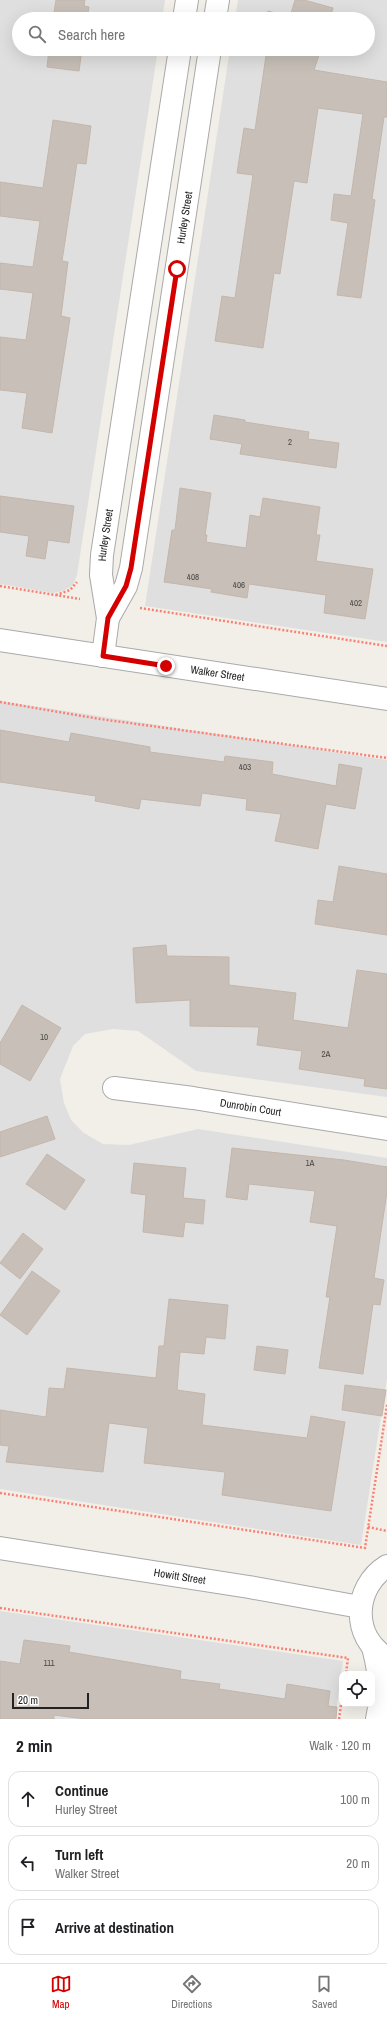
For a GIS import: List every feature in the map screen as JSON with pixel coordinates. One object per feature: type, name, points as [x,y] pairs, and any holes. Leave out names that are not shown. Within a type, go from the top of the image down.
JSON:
[{"type":"street","points":[[185,12],[187,0]]},
{"type":"street","points":[[216,12],[218,0]]},
{"type":"street","name":"Hurley Street","points":[[103,656],[110,609],[101,575],[102,555],[179,56]]},
{"type":"street","name":"Hurley Street","points":[[110,609],[126,586],[131,568],[209,56]]},
{"type":"street","name":"Walker Street","points":[[0,640],[387,699]]},
{"type":"street","name":"Dunrobin Court","points":[[114,1088],[193,1098],[387,1129]]},
{"type":"street","name":"Howitt Street","points":[[0,1548],[360,1606]]},
{"type":"street","points":[[376,1719],[380,1696],[380,1653],[362,1628],[360,1606],[363,1593],[370,1580],[387,1566]]},
{"type":"path","points":[[0,586],[110,609],[387,646]]},
{"type":"path","points":[[0,702],[100,719],[387,758]]},
{"type":"path","points":[[0,1492],[365,1548],[387,1404]]},
{"type":"path","points":[[368,1527],[387,1531]]},
{"type":"path","points":[[0,1608],[348,1658],[346,1671]]},
{"type":"path","points":[[339,1719],[341,1707]]},
{"type":"shaded area","points":[[0,0],[165,0],[163,12],[12,12],[12,56],[157,56],[77,575],[73,585],[63,591],[53,593],[0,584]]},
{"type":"shaded area","points":[[238,0],[387,0],[387,642],[145,606],[229,56],[375,56],[375,12],[236,12]]},
{"type":"shaded area","points":[[0,701],[387,760],[387,1097],[196,1071],[138,1031],[113,1029],[85,1034],[73,1046],[60,1079],[64,1103],[71,1120],[84,1133],[103,1144],[129,1145],[198,1129],[387,1158],[387,1378],[361,1545],[0,1489]]},
{"type":"shaded area","points":[[0,1611],[343,1661],[342,1671],[339,1671],[339,1690],[335,1719],[0,1719]]},
{"type":"building","points":[[56,0],[85,0],[84,6],[89,7],[88,12],[54,12]]},
{"type":"building","points":[[295,0],[304,0],[333,8],[332,12],[291,12]]},
{"type":"building","points":[[48,56],[81,56],[79,71],[47,67]]},
{"type":"building","points":[[266,56],[319,56],[314,70],[387,82],[387,117],[384,117],[372,199],[375,200],[361,298],[337,295],[348,223],[331,220],[334,194],[351,196],[363,114],[318,108],[307,183],[294,181],[280,274],[274,273],[263,348],[215,341],[222,296],[235,298],[253,175],[237,173],[244,128],[255,130]]},
{"type":"building","points":[[53,120],[91,126],[86,164],[77,163],[62,261],[68,262],[61,316],[70,318],[52,433],[22,428],[27,393],[0,390],[0,337],[26,340],[33,293],[0,289],[0,263],[33,267],[40,221],[0,216],[0,182],[43,188]]},
{"type":"building","points":[[214,415],[245,420],[245,422],[309,432],[308,439],[339,443],[336,468],[240,454],[242,444],[210,439]]},
{"type":"building","points":[[180,488],[211,493],[205,535],[207,535],[206,542],[246,548],[250,515],[260,517],[263,498],[320,507],[316,535],[320,535],[316,561],[373,569],[365,619],[324,613],[326,595],[249,584],[247,598],[211,592],[212,589],[164,582],[172,530],[175,530]]},
{"type":"building","points":[[0,496],[74,506],[69,543],[48,540],[45,559],[26,556],[29,536],[0,532]]},
{"type":"building","points":[[0,730],[69,742],[71,733],[150,747],[150,752],[224,762],[225,756],[273,762],[272,774],[336,786],[339,764],[362,768],[355,809],[326,804],[318,849],[275,841],[281,814],[246,810],[247,799],[202,793],[200,806],[141,799],[139,809],[95,801],[96,796],[0,782]]},
{"type":"building","points":[[339,866],[387,874],[387,935],[315,924],[318,900],[333,902]]},
{"type":"building","points":[[166,945],[167,956],[229,957],[229,985],[296,993],[293,1020],[348,1028],[357,970],[387,974],[387,1089],[364,1086],[365,1079],[299,1069],[302,1051],[257,1045],[259,1027],[190,1026],[190,1000],[136,1003],[133,948]]},
{"type":"building","points":[[22,1005],[61,1028],[30,1081],[0,1064],[0,1043]]},
{"type":"building","points":[[47,1116],[55,1139],[0,1157],[0,1132]]},
{"type":"building","points":[[232,1148],[344,1160],[387,1167],[387,1192],[374,1278],[384,1280],[380,1305],[373,1304],[363,1374],[319,1368],[330,1297],[326,1297],[337,1226],[310,1222],[315,1191],[249,1184],[247,1200],[226,1197]]},
{"type":"building","points":[[47,1154],[85,1180],[65,1210],[26,1184]]},
{"type":"building","points":[[134,1163],[186,1168],[183,1198],[205,1200],[203,1224],[185,1222],[183,1237],[143,1232],[146,1195],[131,1193]]},
{"type":"building","points":[[23,1233],[43,1249],[20,1279],[0,1263]]},
{"type":"building","points":[[32,1271],[60,1291],[27,1335],[0,1315]]},
{"type":"building","points":[[169,1299],[228,1305],[225,1339],[206,1337],[204,1354],[180,1352],[177,1390],[205,1394],[202,1425],[307,1438],[311,1416],[345,1422],[331,1511],[222,1495],[225,1472],[144,1463],[148,1428],[109,1423],[103,1472],[6,1462],[9,1446],[0,1445],[0,1410],[46,1417],[49,1388],[64,1389],[67,1368],[156,1378],[159,1346],[164,1346]]},
{"type":"building","points":[[257,1346],[288,1350],[285,1374],[254,1370]]},
{"type":"building","points":[[345,1385],[386,1390],[382,1416],[342,1410]]},
{"type":"building","points":[[24,1640],[70,1646],[69,1652],[181,1671],[180,1679],[220,1684],[219,1689],[285,1699],[287,1684],[330,1691],[328,1706],[337,1707],[336,1719],[85,1719],[54,1715],[54,1719],[0,1719],[0,1661],[20,1664]]},
{"type":"route","points":[[166,666],[103,656],[108,618],[126,586],[131,568],[177,269]]}]
